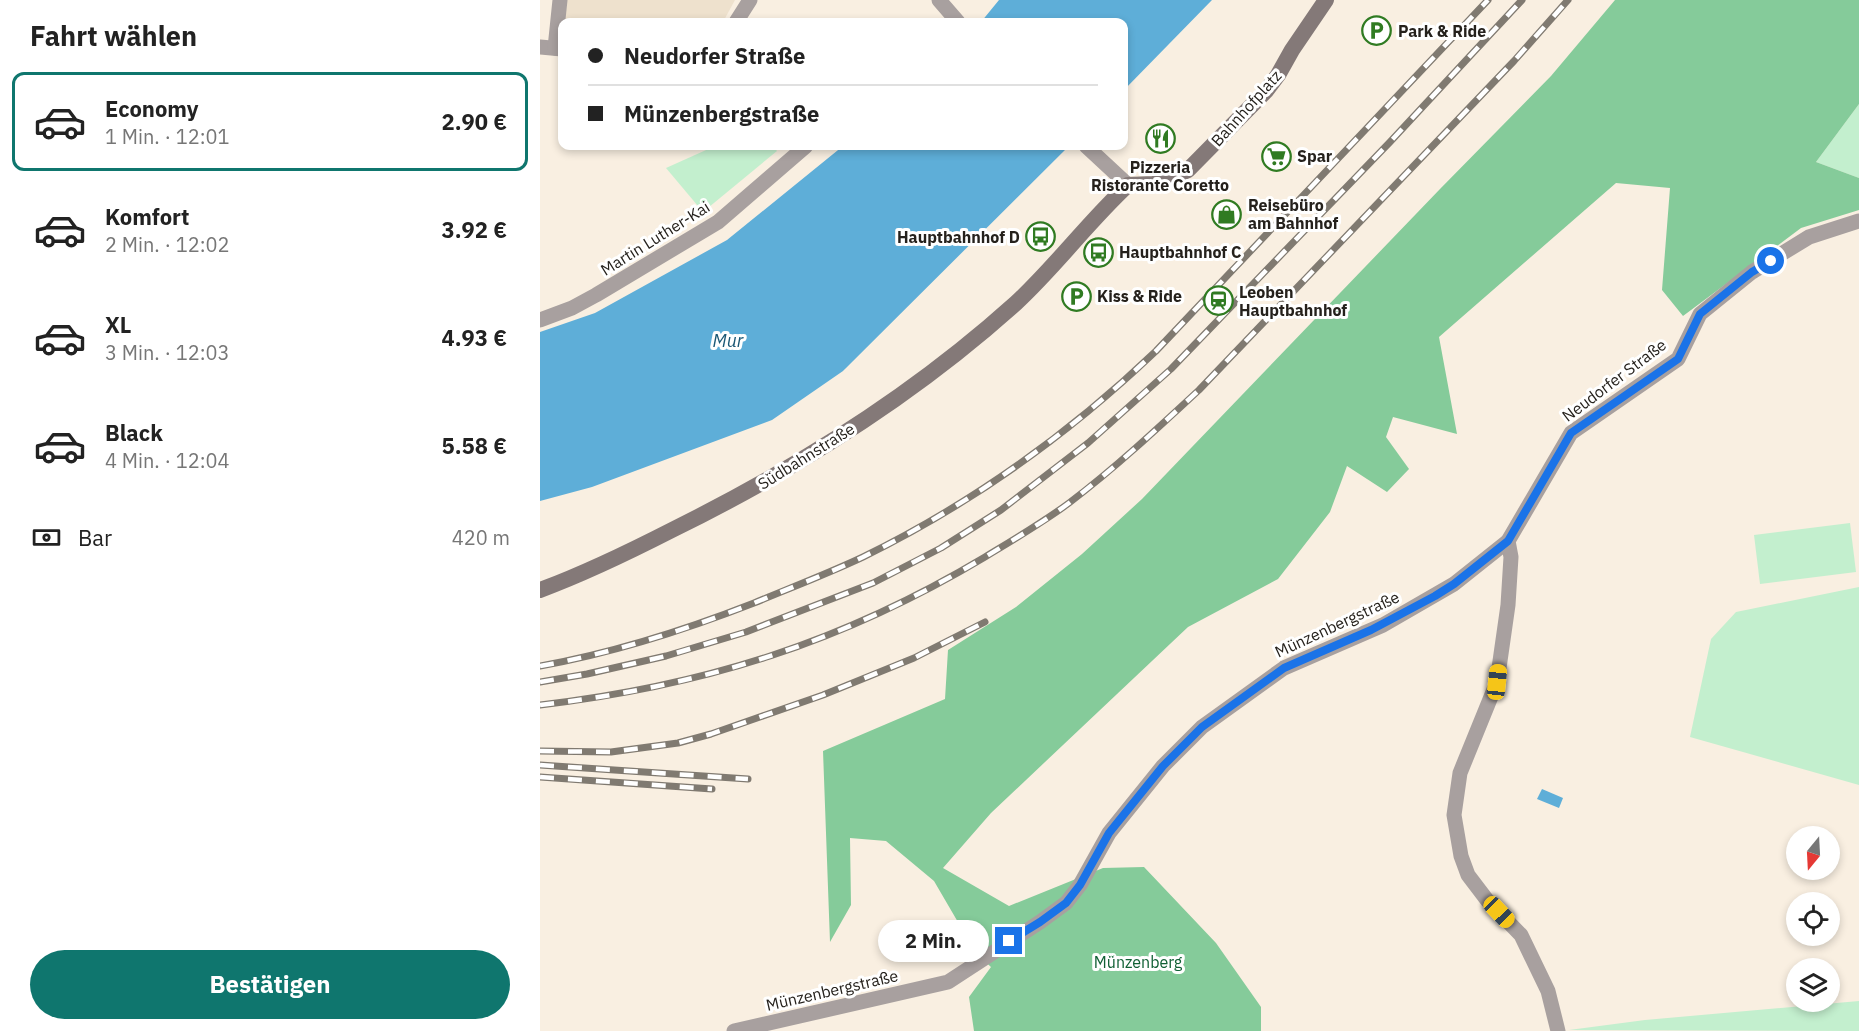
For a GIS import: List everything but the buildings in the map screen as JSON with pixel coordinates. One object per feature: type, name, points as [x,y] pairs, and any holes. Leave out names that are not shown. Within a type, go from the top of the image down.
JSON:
[{"type":"main road","name":"Bahnhofplatz","points":[[1128,185],[1154,184],[1188,170],[1266,91],[1326,0]]},
{"type":"main road","name":"Südbahnstraße","points":[[540,590],[634,550],[778,475],[904,393],[1001,316],[1044,278],[1107,204],[1128,185]]},
{"type":"street","points":[[553,48],[560,0]]},
{"type":"street","points":[[739,18],[750,0]]},
{"type":"street","points":[[939,0],[951,18]]},
{"type":"street","points":[[1090,150],[1128,185]]},
{"type":"street","name":"Martin Luther-Kai","points":[[540,320],[572,308],[596,295],[718,222],[788,151]]},
{"type":"street","name":"Neudorfer Straße","points":[[1508,541],[1571,433],[1678,359],[1700,314],[1752,272],[1809,237],[1859,221]]},
{"type":"street","points":[[1508,541],[1511,557],[1509,596],[1497,682],[1460,773],[1454,815],[1461,856],[1468,875],[1487,900],[1521,935],[1548,991],[1558,1031]]},
{"type":"street","name":"Münzenbergstraße","points":[[734,1031],[948,982],[1066,903],[1080,885],[1109,833],[1163,766],[1202,727],[1284,668],[1377,628],[1435,596],[1454,584],[1508,541]]},
{"type":"shaded area","points":[[567,0],[735,0],[725,18],[565,18]]},
{"type":"green space","name":"Münzenberg","points":[[1615,0],[1859,0],[1859,104],[1816,162],[1859,178],[1859,210],[1801,228],[1683,316],[1662,290],[1670,188],[1616,183],[1439,337],[1457,434],[1393,417],[1386,437],[1409,469],[1387,492],[1347,466],[1330,512],[1278,579],[1188,627],[991,813],[943,868],[1009,906],[1103,868],[1144,867],[1216,943],[1261,1007],[1261,1031],[974,1031],[969,997],[991,967],[976,953],[934,881],[886,841],[850,838],[851,905],[830,942],[823,751],[945,699],[948,650],[1016,607],[1082,554],[1142,499],[1551,76]]},
{"type":"green space","points":[[1859,104],[1859,178],[1816,162]]},
{"type":"green space","points":[[706,150],[777,151],[703,212],[666,168]]},
{"type":"green space","points":[[1850,523],[1856,572],[1760,584],[1754,535]]},
{"type":"green space","points":[[1859,587],[1859,785],[1690,737],[1711,639],[1736,612]]},
{"type":"green space","points":[[1859,1001],[1859,1031],[1569,1030],[1645,1020],[1786,1007],[1786,1012],[1840,1012],[1840,1003]]},
{"type":"water","points":[[999,0],[1212,0],[1128,86],[1128,18],[984,18]]},
{"type":"water","name":"Mur","points":[[838,150],[1065,150],[843,371],[772,420],[592,487],[540,501],[540,332],[595,313],[727,240]]},
{"type":"water","points":[[1542,789],[1563,798],[1559,808],[1537,799]]},
{"type":"railway","points":[[540,666],[595,654],[675,631],[754,603],[822,575],[903,536],[942,514],[1017,465],[1089,411],[1156,351],[1488,0]]},
{"type":"railway","points":[[540,682],[666,656],[746,632],[873,583],[941,548],[1001,510],[1088,443],[1171,369],[1390,142],[1522,0]]},
{"type":"railway","points":[[540,705],[659,686],[771,656],[825,636],[932,587],[985,557],[1069,503],[1152,434],[1199,390],[1514,61],[1568,0]]},
{"type":"railway","points":[[540,751],[611,752],[678,743],[711,734],[823,695],[914,658],[985,622]]},
{"type":"railway","points":[[540,765],[748,779]]},
{"type":"railway","points":[[540,777],[712,789]]},
{"type":"place","name":"Park & Ride","points":[[1377,31]]},
{"type":"place","name":"Pizzeria Ristorante Coretto","points":[[1160,139]]},
{"type":"place","name":"Spar","points":[[1276,156]]},
{"type":"place","name":"Reisebüro am Bahnhof","points":[[1227,214]]},
{"type":"place","name":"Hauptbahnhof D","points":[[1041,237]]},
{"type":"place","name":"Hauptbahnhof C","points":[[1098,252]]},
{"type":"place","name":"Kiss & Ride","points":[[1076,296]]},
{"type":"place","name":"Leoben Hauptbahnhof","points":[[1218,301]]},
{"type":"route","points":[[1009,941],[1066,903],[1080,885],[1109,833],[1163,766],[1202,727],[1284,668],[1383,625],[1435,596],[1454,584],[1508,541],[1571,433],[1678,359],[1700,314],[1752,272],[1771,261]]}]
